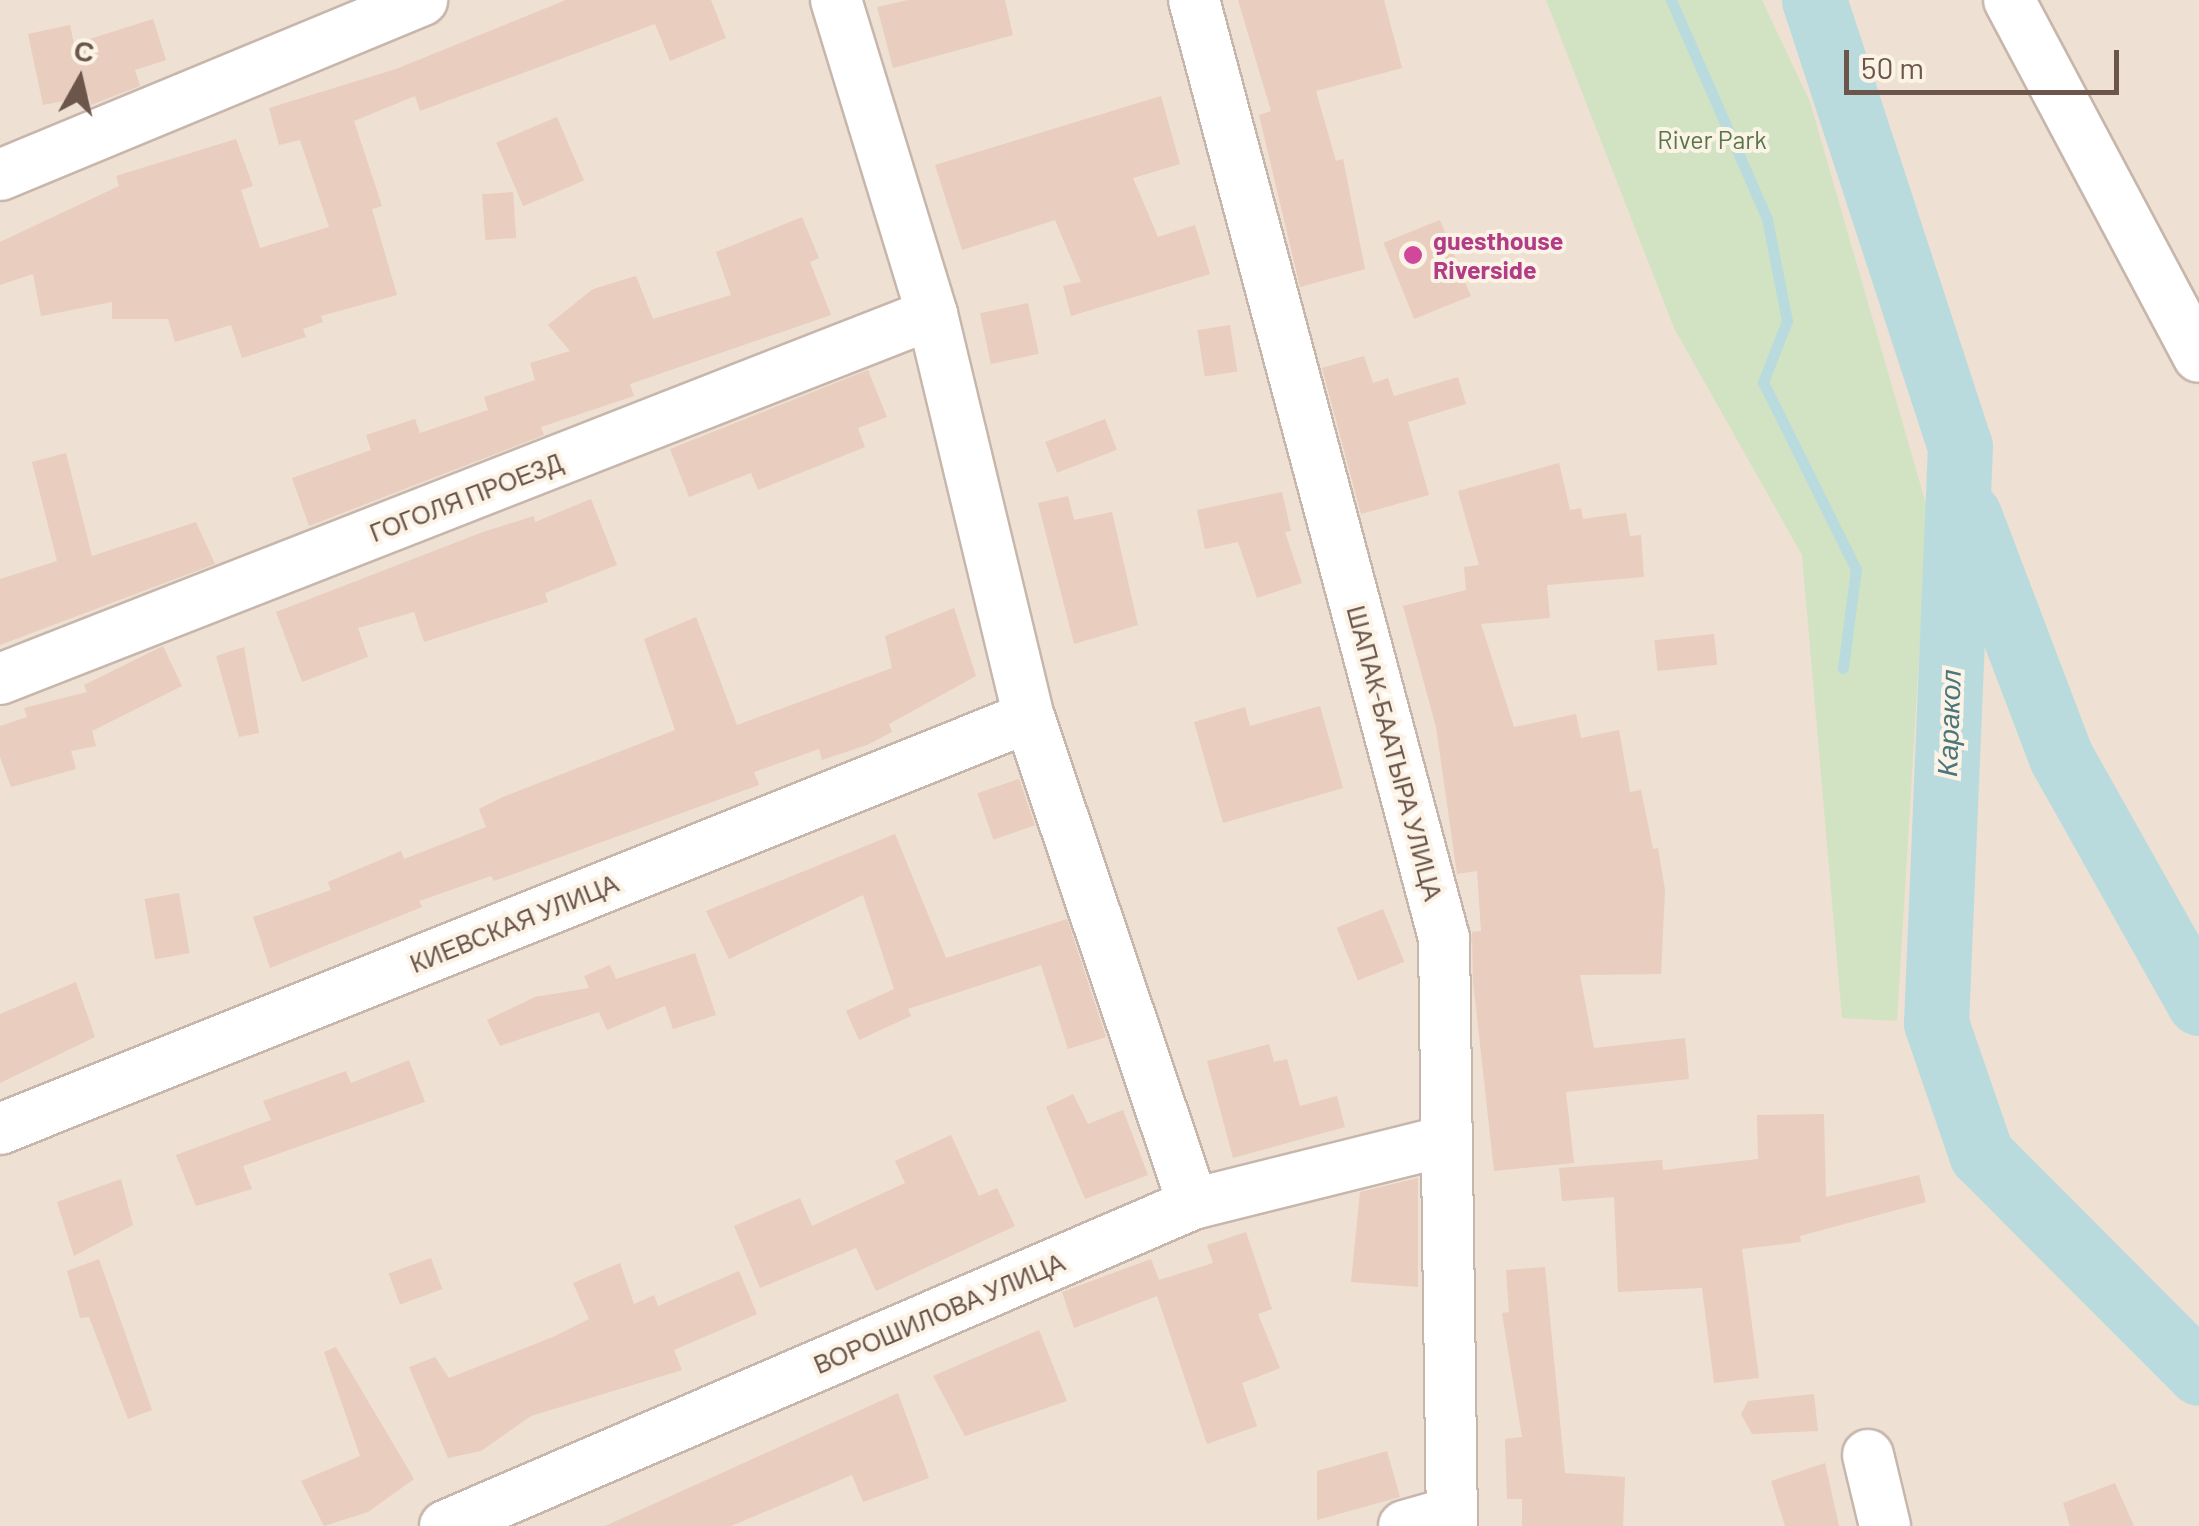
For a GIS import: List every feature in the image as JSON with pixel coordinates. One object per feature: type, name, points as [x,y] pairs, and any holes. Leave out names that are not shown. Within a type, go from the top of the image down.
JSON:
[{"type":"street","points":[[836,0],[932,314],[1029,717],[1193,1204]]},
{"type":"street","name":"ШАПАК-БААТЫРА УЛИЦА","points":[[1194,0],[1444,938],[1446,1141],[1436,1522]]},
{"type":"street","points":[[2009,0],[2199,358]]},
{"type":"street","points":[[1,171],[403,4]]},
{"type":"street","name":"ГОГОЛЯ ПРОЕЗД","points":[[0,679],[932,314]]},
{"type":"street","name":"КИЕВСКАЯ УЛИЦА","points":[[0,1129],[1029,717]]},
{"type":"street","name":"ВОРОШИЛОВА УЛИЦА","points":[[445,1526],[1193,1204],[1446,1141]]},
{"type":"street","points":[[1868,1455],[1885,1526]]},
{"type":"shaded area","name":"Каракол","points":[[0,0],[2199,0],[2199,1526],[0,1526]]},
{"type":"green space","name":"River Park","points":[[1546,0],[1762,0],[1810,102],[1928,511],[1897,1021],[1842,1018],[1802,555],[1674,328]]},
{"type":"building","points":[[566,0],[711,0],[726,38],[670,61],[655,24],[420,111],[415,96],[354,121],[382,206],[372,209],[397,295],[321,316],[323,322],[303,329],[306,337],[242,358],[231,325],[175,342],[168,319],[112,319],[112,302],[41,316],[33,274],[0,285],[0,242],[119,186],[116,176],[236,139],[253,186],[241,190],[260,248],[329,227],[300,140],[279,145],[269,108],[396,69]]},
{"type":"building","points":[[908,0],[1005,0],[1013,35],[893,68],[877,7]]},
{"type":"building","points":[[1238,0],[1384,0],[1402,68],[1316,91],[1336,161],[1343,159],[1365,269],[1300,287],[1259,115],[1271,111]]},
{"type":"building","points":[[153,19],[166,60],[135,70],[140,86],[91,105],[89,96],[43,105],[28,34],[70,25],[74,44]]},
{"type":"building","points":[[1161,96],[1180,164],[1133,178],[1158,237],[1195,225],[1210,274],[1071,316],[1063,286],[1081,282],[1055,220],[962,250],[935,165]]},
{"type":"building","points":[[557,117],[584,181],[523,206],[496,143]]},
{"type":"building","points":[[513,192],[516,238],[485,240],[482,194]]},
{"type":"building","points":[[802,217],[819,258],[810,262],[831,315],[630,384],[634,396],[541,427],[544,435],[309,526],[292,478],[371,450],[366,435],[415,419],[420,433],[488,410],[484,397],[535,380],[530,363],[570,351],[548,325],[593,289],[636,276],[653,319],[731,295],[716,252]]},
{"type":"building","points":[[1440,220],[1471,296],[1414,319],[1383,243]]},
{"type":"building","points":[[1028,303],[1039,354],[991,364],[980,313]]},
{"type":"building","points":[[1230,325],[1237,371],[1205,377],[1197,330]]},
{"type":"building","points":[[1364,356],[1373,383],[1388,378],[1394,396],[1458,377],[1466,404],[1408,422],[1429,495],[1361,514],[1322,368]]},
{"type":"building","points":[[868,370],[887,417],[858,428],[865,447],[758,490],[751,473],[689,497],[670,449]]},
{"type":"building","points":[[1105,419],[1117,450],[1057,473],[1045,442]]},
{"type":"building","points":[[66,453],[92,556],[196,522],[215,564],[0,645],[0,579],[57,561],[32,462]]},
{"type":"building","points":[[1559,463],[1570,510],[1581,508],[1583,519],[1626,513],[1630,536],[1641,535],[1644,577],[1547,585],[1550,618],[1481,624],[1514,727],[1576,714],[1581,738],[1619,730],[1630,792],[1641,790],[1653,849],[1658,848],[1665,890],[1661,974],[1580,975],[1594,1048],[1685,1038],[1689,1079],[1566,1092],[1574,1163],[1494,1171],[1473,981],[1472,932],[1481,931],[1477,871],[1457,874],[1436,727],[1403,606],[1466,590],[1464,567],[1479,565],[1458,491]]},
{"type":"building","points":[[1282,492],[1291,531],[1285,532],[1302,583],[1257,598],[1238,542],[1205,549],[1197,510]]},
{"type":"building","points":[[1068,496],[1074,520],[1112,512],[1138,625],[1074,644],[1038,503]]},
{"type":"building","points":[[591,499],[617,565],[545,593],[548,602],[424,642],[414,612],[358,628],[368,657],[302,682],[276,612],[483,532],[534,516],[535,522]]},
{"type":"building","points":[[954,608],[976,676],[889,724],[892,732],[822,760],[819,749],[754,772],[759,785],[494,881],[491,876],[419,901],[422,907],[270,968],[253,917],[331,890],[328,882],[401,851],[404,859],[486,827],[479,809],[675,730],[644,639],[696,617],[737,725],[892,668],[885,636]]},
{"type":"building","points":[[1714,634],[1717,665],[1658,671],[1654,640]]},
{"type":"building","points":[[163,646],[182,686],[92,731],[96,746],[71,751],[76,769],[11,787],[0,757],[0,726],[27,717],[24,708],[87,692],[84,685]]},
{"type":"building","points":[[244,647],[259,733],[239,737],[216,656]]},
{"type":"building","points":[[1320,706],[1343,788],[1223,823],[1194,722],[1245,707],[1250,726]]},
{"type":"building","points":[[1019,779],[1035,825],[993,840],[977,793]]},
{"type":"building","points":[[895,834],[946,958],[1067,919],[1106,1037],[1068,1049],[1041,965],[908,1009],[911,1016],[859,1040],[846,1011],[894,989],[863,895],[729,959],[706,911]]},
{"type":"building","points":[[179,893],[190,953],[155,959],[145,899]]},
{"type":"building","points":[[1383,909],[1404,962],[1358,981],[1337,928]]},
{"type":"building","points":[[695,953],[716,1015],[673,1029],[665,1006],[607,1030],[599,1012],[500,1046],[487,1020],[535,997],[589,988],[584,976],[610,965],[616,979]]},
{"type":"building","points":[[76,982],[95,1037],[0,1083],[0,1014]]},
{"type":"building","points":[[1269,1044],[1274,1062],[1287,1059],[1300,1106],[1337,1096],[1345,1127],[1233,1158],[1207,1061]]},
{"type":"building","points":[[409,1060],[425,1102],[243,1166],[252,1189],[196,1206],[176,1155],[271,1120],[263,1101],[346,1071],[351,1083]]},
{"type":"building","points":[[1073,1094],[1088,1124],[1123,1110],[1148,1175],[1085,1199],[1046,1107]]},
{"type":"building","points":[[1824,1114],[1826,1197],[1919,1175],[1926,1202],[1800,1236],[1801,1242],[1742,1249],[1759,1378],[1714,1383],[1702,1288],[1618,1292],[1614,1197],[1562,1201],[1559,1168],[1662,1160],[1663,1170],[1758,1159],[1757,1115]]},
{"type":"building","points":[[951,1135],[979,1196],[997,1188],[1015,1226],[876,1291],[856,1248],[760,1288],[734,1226],[800,1198],[812,1226],[905,1183],[895,1161]]},
{"type":"building","points":[[1418,1178],[1418,1287],[1351,1282],[1360,1192]]},
{"type":"building","points":[[121,1179],[133,1225],[74,1256],[57,1202]]},
{"type":"building","points":[[1246,1232],[1272,1309],[1258,1314],[1280,1368],[1242,1383],[1257,1426],[1207,1444],[1157,1296],[1074,1328],[1062,1292],[1151,1259],[1159,1280],[1213,1263],[1207,1245]]},
{"type":"building","points":[[431,1258],[442,1289],[400,1304],[389,1273]]},
{"type":"building","points":[[99,1259],[152,1410],[128,1419],[89,1317],[80,1318],[67,1271]]},
{"type":"building","points":[[620,1263],[634,1304],[654,1295],[658,1306],[739,1271],[757,1314],[674,1350],[682,1370],[531,1416],[481,1451],[448,1458],[409,1367],[435,1357],[449,1378],[553,1337],[589,1319],[573,1283]]},
{"type":"building","points":[[1545,1267],[1565,1473],[1625,1477],[1623,1526],[1522,1526],[1522,1499],[1507,1499],[1505,1439],[1522,1437],[1502,1313],[1509,1312],[1506,1270]]},
{"type":"building","points":[[1039,1330],[1067,1401],[965,1436],[933,1376]]},
{"type":"building","points":[[336,1347],[414,1479],[368,1512],[324,1526],[301,1481],[360,1456],[324,1352]]},
{"type":"building","points":[[898,1393],[929,1478],[863,1502],[852,1475],[731,1526],[605,1526]]},
{"type":"building","points":[[1814,1394],[1818,1431],[1752,1434],[1741,1414],[1748,1401]]},
{"type":"building","points":[[1387,1451],[1400,1497],[1317,1520],[1317,1471]]},
{"type":"building","points":[[1825,1463],[1839,1526],[1785,1526],[1771,1481]]},
{"type":"building","points":[[2115,1483],[2134,1526],[2070,1526],[2063,1503]]},
{"type":"waterway","points":[[1671,0],[1767,219],[1787,321],[1763,382],[1856,569],[1843,668]]},
{"type":"waterway","name":"Каракол","points":[[1814,0],[1960,446],[1936,1023],[1981,1154],[2199,1373]]},
{"type":"waterway","points":[[1969,515],[2061,757],[2199,1003]]},
{"type":"place","name":"guesthouse Riverside","points":[[1413,255]]}]
